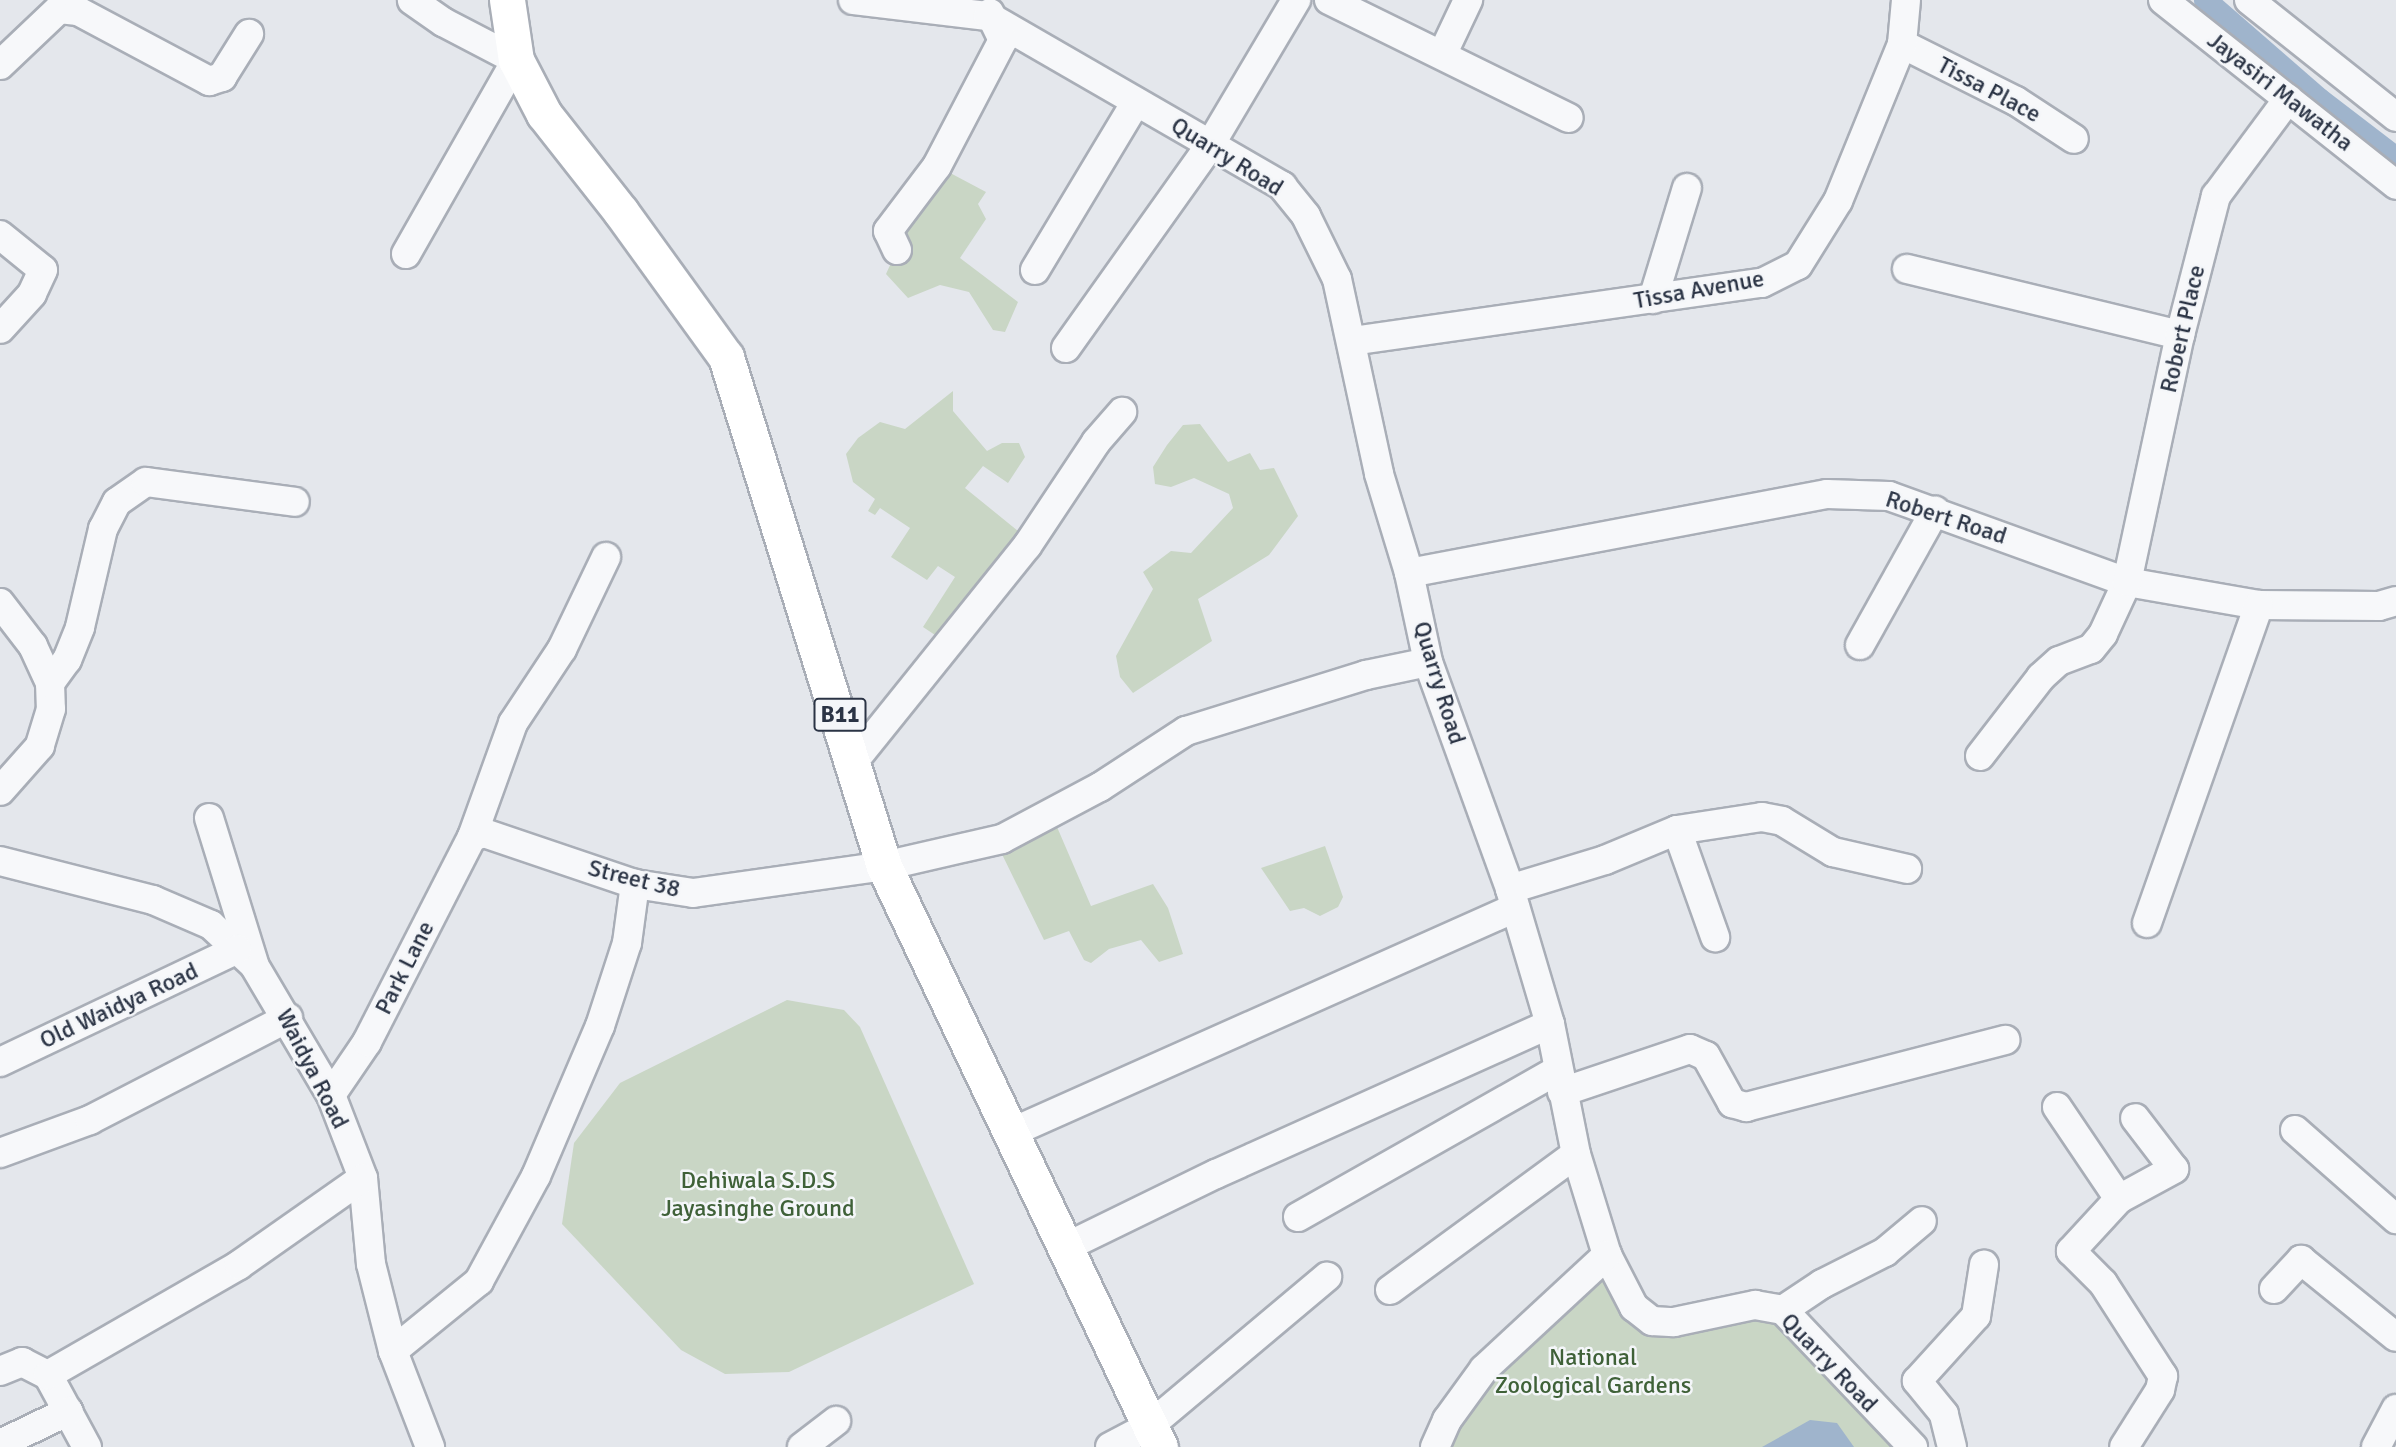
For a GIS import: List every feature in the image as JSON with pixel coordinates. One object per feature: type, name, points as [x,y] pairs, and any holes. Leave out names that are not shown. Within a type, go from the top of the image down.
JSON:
[{"type":"main road","name":"B11","points":[[507,0],[516,60],[544,114],[628,220],[726,356],[854,761],[884,866],[1154,1437]]},
{"type":"street","points":[[406,254],[516,60],[443,22],[412,0]]},
{"type":"street","name":"Quarry Road","points":[[853,0],[993,8],[1136,102],[1282,186],[1306,216],[1337,279],[1379,474],[1409,573],[1428,662],[1512,898],[1550,1024],[1576,1154],[1607,1255],[1634,1307],[1652,1321],[1674,1322],[1755,1305],[1783,1311],[1913,1447]]},
{"type":"street","points":[[1066,348],[1210,145],[1296,0]]},
{"type":"street","points":[[1329,0],[1443,53],[1569,118]]},
{"type":"street","points":[[1443,53],[1468,0]]},
{"type":"street","name":"Tissa Avenue","points":[[1352,341],[1762,283],[1798,265],[1838,201],[1902,44],[1906,0]]},
{"type":"street","name":"Jayasiri Mawatha","points":[[2163,0],[2396,185]]},
{"type":"street","points":[[2249,0],[2396,117]]},
{"type":"street","points":[[897,250],[888,231],[937,166],[1003,40],[993,8]]},
{"type":"street","points":[[0,65],[59,9],[78,11],[208,81],[222,77],[249,34]]},
{"type":"street","name":"Tissa Place","points":[[1902,44],[2016,101],[2074,139]]},
{"type":"street","name":"Robert Place","points":[[1980,756],[2041,677],[2059,661],[2091,649],[2127,582],[2180,335],[2216,196],[2288,99]]},
{"type":"street","points":[[1035,271],[1136,102]]},
{"type":"street","points":[[1653,299],[1687,188]]},
{"type":"street","points":[[0,235],[43,270],[32,294],[0,329]]},
{"type":"street","points":[[1907,269],[2180,335]]},
{"type":"street","points":[[854,761],[1027,546],[1096,442],[1122,412]]},
{"type":"street","points":[[50,682],[67,660],[80,627],[103,529],[117,502],[146,482],[295,502]]},
{"type":"street","name":"Robert Road","points":[[1409,573],[1827,494],[1889,496],[2127,582],[2259,605],[2379,606],[2396,601]]},
{"type":"street","points":[[1860,645],[1935,511]]},
{"type":"street","name":"Park Lane","points":[[331,1095],[367,1042],[472,837],[513,723],[562,649],[606,557]]},
{"type":"street","points":[[0,603],[33,646],[50,682],[51,709],[40,746],[0,791]]},
{"type":"street","points":[[2147,923],[2259,605]]},
{"type":"street","name":"Street 38","points":[[472,837],[484,833],[635,884],[693,893],[884,866],[1002,839],[1100,787],[1186,731],[1366,675],[1428,662]]},
{"type":"street","points":[[1010,1133],[1512,898],[1677,830],[1762,817],[1782,821],[1833,852],[1907,869]]},
{"type":"street","points":[[209,818],[246,957]]},
{"type":"street","points":[[1677,830],[1715,937]]},
{"type":"street","name":"Waidya Road","points":[[0,862],[153,900],[211,925],[246,957],[288,1018],[331,1095],[363,1178],[371,1264],[393,1351],[430,1447]]},
{"type":"street","points":[[393,1351],[479,1281],[536,1176],[600,1026],[627,943],[635,884]]},
{"type":"street","name":"Old Waidya Road","points":[[0,1062],[246,957]]},
{"type":"street","points":[[0,1153],[90,1120],[288,1018]]},
{"type":"street","points":[[1064,1248],[1216,1174],[1550,1024]]},
{"type":"street","points":[[1298,1217],[1560,1081],[1690,1049],[1706,1056],[1732,1103],[1746,1107],[2006,1040]]},
{"type":"street","points":[[2057,1107],[2119,1199]]},
{"type":"street","points":[[2124,1447],[2160,1390],[2163,1376],[2103,1283],[2071,1251],[2119,1199],[2174,1169],[2135,1118]]},
{"type":"street","points":[[2294,1130],[2396,1219]]},
{"type":"street","points":[[1390,1290],[1576,1154]]},
{"type":"street","points":[[48,1375],[239,1265],[363,1178]]},
{"type":"street","points":[[1783,1311],[1822,1284],[1885,1252],[1922,1220]]},
{"type":"street","points":[[1434,1447],[1447,1420],[1484,1370],[1607,1255]]},
{"type":"street","points":[[2274,1289],[2301,1260],[2396,1337]]},
{"type":"street","points":[[1952,1447],[1944,1414],[1917,1381],[1976,1315],[1984,1265]]},
{"type":"street","points":[[1110,1447],[1154,1437],[1327,1277]]},
{"type":"street","points":[[0,1371],[22,1362],[48,1375],[87,1447]]},
{"type":"street","points":[[0,1444],[69,1411]]},
{"type":"street","points":[[802,1447],[836,1421]]},
{"type":"green space","points":[[937,166],[986,192],[978,204],[986,219],[960,258],[1018,302],[1005,332],[993,330],[969,292],[940,285],[908,298],[886,274],[897,250],[888,231]]},
{"type":"green space","points":[[953,391],[953,411],[987,451],[1002,443],[1019,443],[1025,457],[1008,483],[983,466],[965,488],[1023,535],[947,643],[923,627],[955,577],[938,566],[927,580],[891,557],[910,528],[880,508],[875,515],[868,511],[875,499],[853,482],[846,454],[858,438],[880,422],[905,429]]},
{"type":"green space","points":[[1200,424],[1228,462],[1250,453],[1260,470],[1274,468],[1298,516],[1269,555],[1198,599],[1212,641],[1133,693],[1120,677],[1116,656],[1153,589],[1143,572],[1171,551],[1191,553],[1233,508],[1229,494],[1194,478],[1171,487],[1155,484],[1153,467],[1167,445],[1183,425]]},
{"type":"green space","points":[[1051,813],[1091,906],[1153,884],[1168,908],[1183,954],[1159,962],[1141,940],[1109,949],[1091,963],[1084,960],[1069,931],[1044,940],[996,842]]},
{"type":"green space","points":[[1325,846],[1343,897],[1338,907],[1320,916],[1304,908],[1290,911],[1261,868]]},
{"type":"green space","name":"Dehiwala S.D.S Jayasinghe Ground","points":[[787,1000],[844,1010],[860,1027],[974,1284],[789,1372],[725,1374],[681,1350],[562,1224],[574,1143],[620,1083]]},
{"type":"green space","name":"National Zoological Gardens","points":[[1607,1255],[1634,1307],[1783,1310],[1913,1447],[1435,1447],[1484,1369]]},
{"type":"water","points":[[1810,1420],[1837,1423],[1854,1447],[1762,1447]]},
{"type":"waterway","points":[[2205,0],[2319,99],[2396,158]]}]
